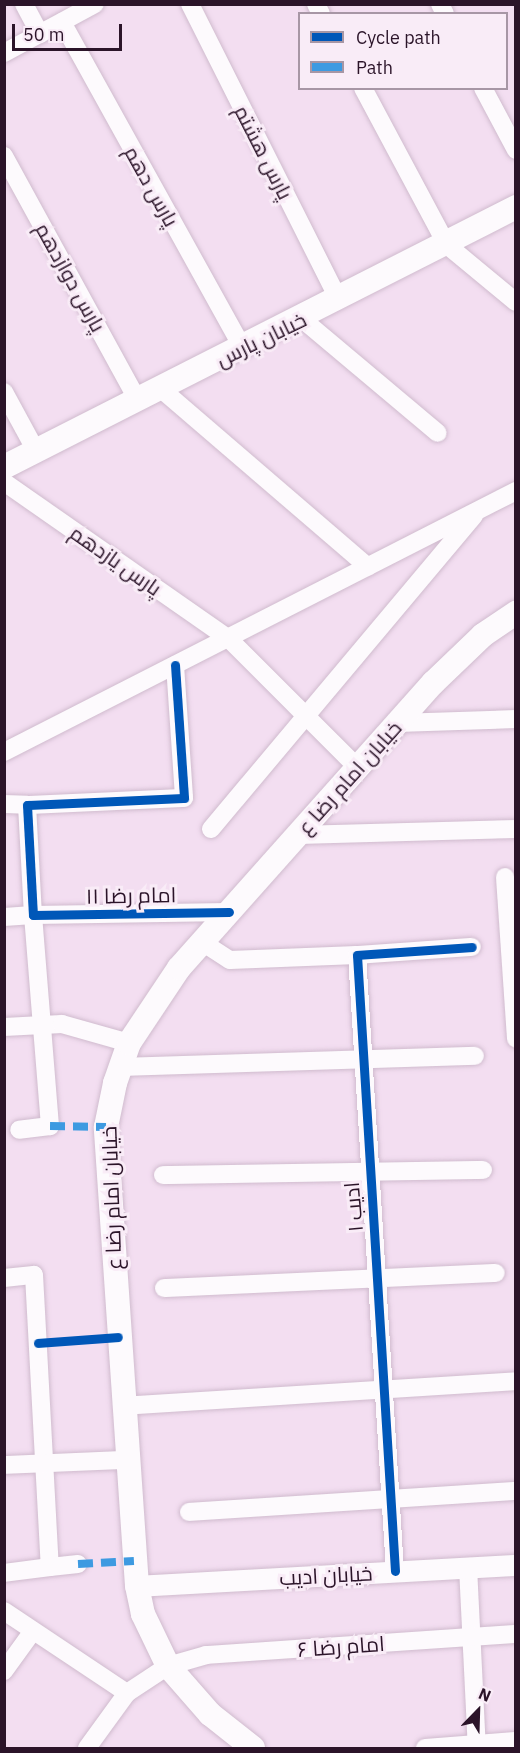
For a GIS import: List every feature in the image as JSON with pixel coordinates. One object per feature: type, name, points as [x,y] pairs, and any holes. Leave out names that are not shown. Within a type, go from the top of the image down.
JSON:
[{"type":"main road","name":"خیابان پارس","points":[[4,467],[137,399],[243,349],[447,245],[516,207]]},
{"type":"main road","name":"خیابان امام رضا ع","points":[[253,1749],[210,1714],[168,1666],[143,1614],[137,1586],[125,1460],[106,1127],[129,1043],[202,942],[397,723],[483,634],[516,613]]},
{"type":"street","points":[[24,4],[40,34]]},
{"type":"street","points":[[4,53],[95,4]]},
{"type":"street","name":"پارس‌‌ هشتم","points":[[190,4],[339,300]]},
{"type":"street","name":"پارس‌‌ دهم","points":[[62,22],[243,349]]},
{"type":"street","points":[[364,90],[447,245],[516,302]]},
{"type":"street","points":[[484,90],[516,150]]},
{"type":"street","name":"پارس‌‌ دوازدهم","points":[[4,156],[137,399]]},
{"type":"street","points":[[302,319],[438,433]]},
{"type":"street","points":[[160,388],[368,567]]},
{"type":"street","points":[[4,392],[36,451]]},
{"type":"street","name":"پارس‌‌ یازدهم","points":[[4,482],[228,638],[358,768]]},
{"type":"street","points":[[4,752],[516,491]]},
{"type":"street","points":[[210,829],[479,510]]},
{"type":"street","points":[[4,804],[184,798],[175,665]]},
{"type":"street","points":[[397,723],[516,719]]},
{"type":"street","points":[[19,1130],[50,1126],[33,915],[27,805]]},
{"type":"street","points":[[298,835],[516,829]]},
{"type":"street","points":[[505,877],[513,935],[516,1039]]},
{"type":"street","name":"امام رضا ۱۱","points":[[4,917],[230,912]]},
{"type":"street","points":[[202,942],[230,960],[357,955],[472,947]]},
{"type":"street","name":"ادیب ۱","points":[[357,955],[367,1169],[385,1389],[395,1571]]},
{"type":"street","points":[[4,1027],[62,1024],[129,1043]]},
{"type":"street","points":[[121,1067],[363,1062],[475,1056]]},
{"type":"street","points":[[163,1175],[367,1169],[483,1170]]},
{"type":"street","points":[[164,1288],[496,1273]]},
{"type":"street","points":[[4,1278],[34,1275],[50,1567]]},
{"type":"street","points":[[122,1406],[516,1381]]},
{"type":"street","points":[[4,1465],[125,1460]]},
{"type":"street","points":[[189,1512],[516,1491]]},
{"type":"street","points":[[4,1573],[78,1564]]},
{"type":"street","name":"خیابان ادیب","points":[[137,1586],[516,1564]]},
{"type":"street","points":[[468,1567],[477,1746]]},
{"type":"street","points":[[4,1611],[128,1693]]},
{"type":"street","points":[[4,1671],[33,1631]]},
{"type":"street","name":"امام رضا ۶","points":[[87,1749],[128,1693],[168,1666],[206,1655],[516,1634]]},
{"type":"street","points":[[425,1749],[516,1741]]},
{"type":"marked path","points":[[50,1126],[106,1127]]},
{"type":"marked path","points":[[78,1564],[134,1561]]},
{"type":"cycle path","points":[[175,665],[184,798],[27,805],[33,915],[229,912]]},
{"type":"cycle path","points":[[395,1571],[357,955],[472,947]]},
{"type":"cycle path","points":[[38,1343],[118,1337]]}]
